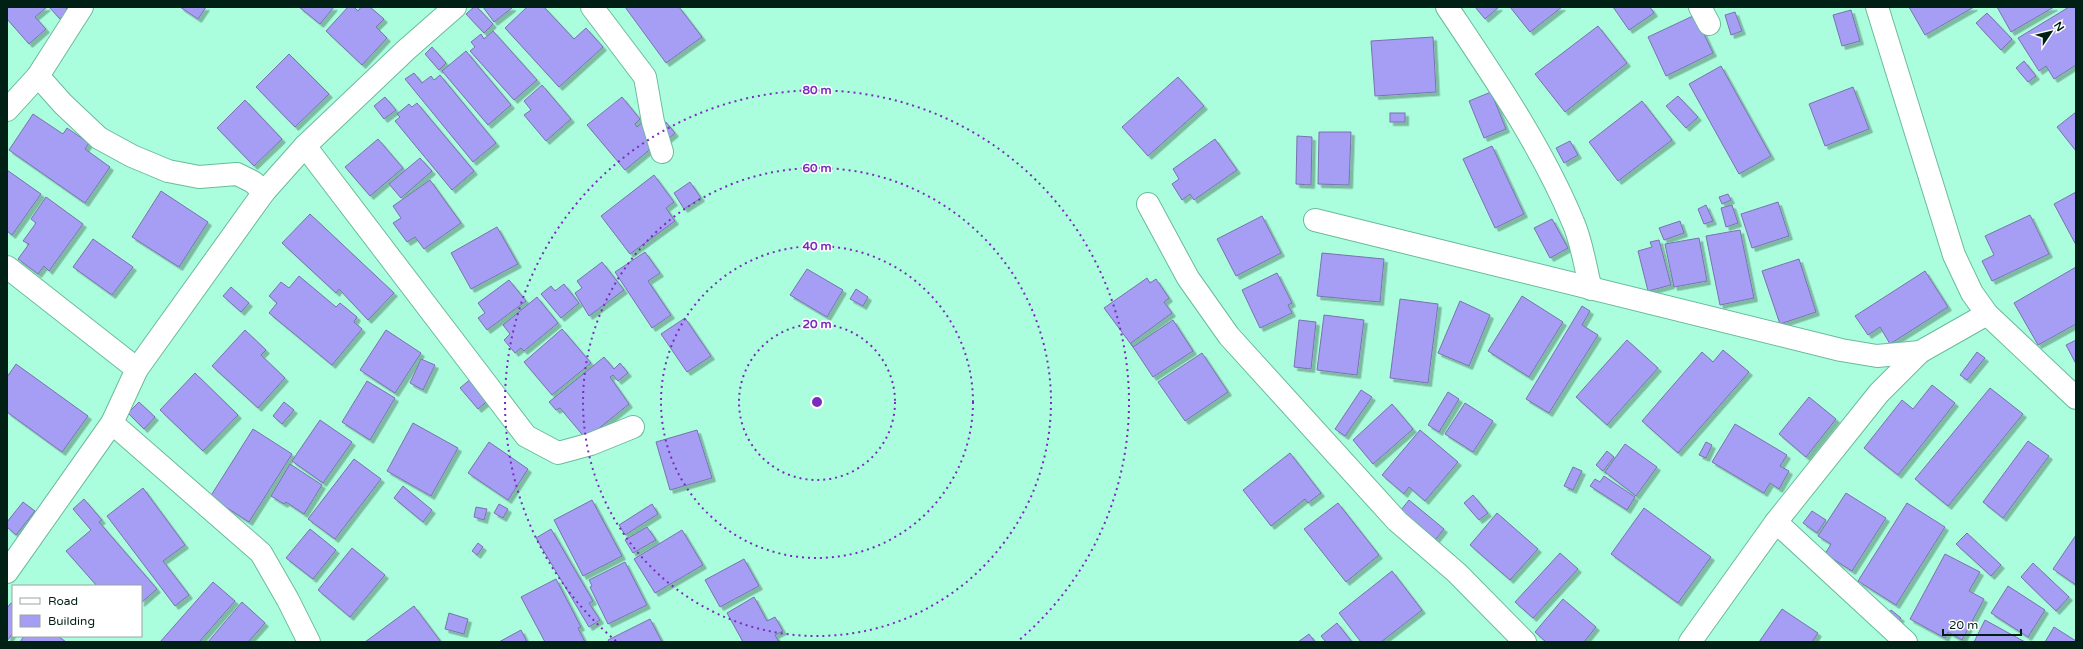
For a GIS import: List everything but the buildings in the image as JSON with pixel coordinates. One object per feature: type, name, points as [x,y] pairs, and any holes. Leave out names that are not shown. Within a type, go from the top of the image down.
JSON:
[{"type":"street","points":[[7,110],[38,76],[82,7]]},
{"type":"street","points":[[7,572],[112,423],[137,368],[264,192],[305,146],[406,50],[456,7]]},
{"type":"street","points":[[592,7],[645,77],[653,122],[662,152]]},
{"type":"street","points":[[1448,7],[1492,73],[1535,146],[1574,223],[1591,289]]},
{"type":"street","points":[[1877,7],[1954,255],[1972,293],[1987,314],[2076,398]]},
{"type":"street","points":[[38,76],[63,104],[99,138],[132,156],[168,171],[198,177],[237,174],[253,182],[264,192]]},
{"type":"street","points":[[305,146],[526,436],[558,453],[591,444],[633,427]]},
{"type":"street","points":[[1148,204],[1188,278],[1229,336],[1397,521],[1457,573],[1525,642]]},
{"type":"street","points":[[1315,220],[1591,289],[1758,328],[1841,350],[1877,356],[1920,352]]},
{"type":"street","points":[[7,267],[137,368]]},
{"type":"street","points":[[1690,642],[1776,522],[1879,393],[1920,352],[1987,314]]},
{"type":"street","points":[[112,423],[261,553],[288,600],[309,642]]},
{"type":"street","points":[[1776,522],[1906,642]]}]
